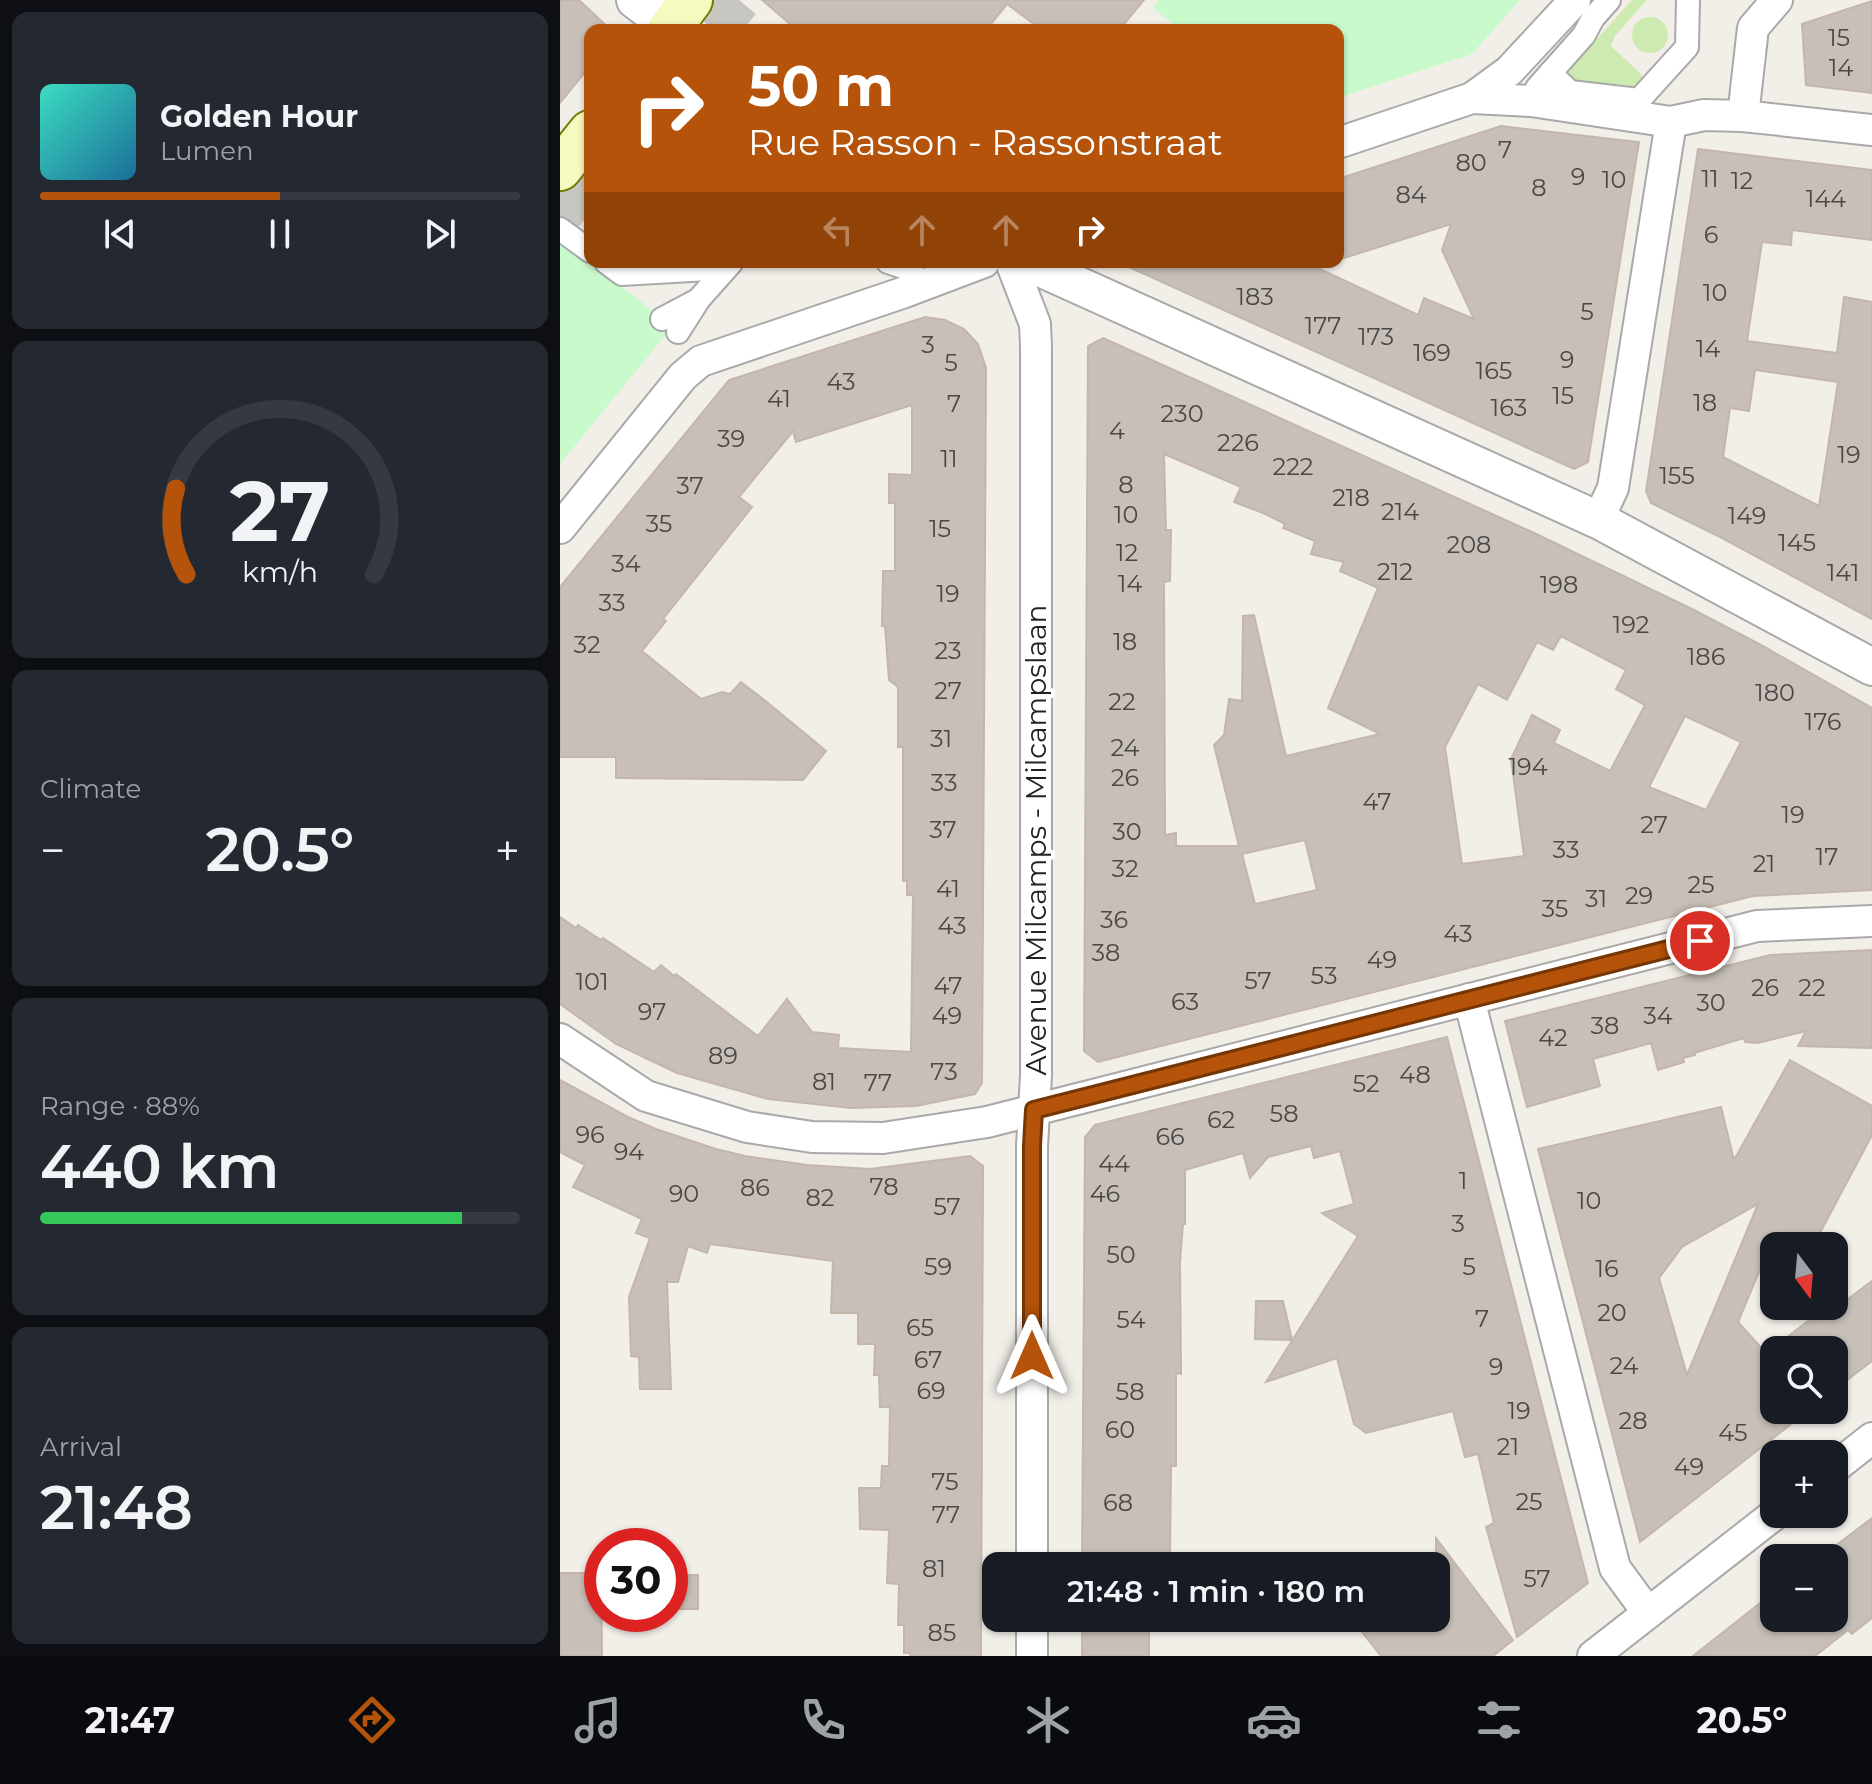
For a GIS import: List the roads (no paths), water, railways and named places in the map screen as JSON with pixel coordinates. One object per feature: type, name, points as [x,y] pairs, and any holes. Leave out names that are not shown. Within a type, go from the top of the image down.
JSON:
[{"type":"main road","points":[[560,169],[584,139]]},
{"type":"street","points":[[635,0],[676,22]]},
{"type":"street","points":[[1344,141],[1472,98],[1509,71],[1575,0]]},
{"type":"street","points":[[1609,0],[1593,18],[1584,35],[1543,80],[1570,92],[1639,100],[1687,47],[1688,0]]},
{"type":"street","points":[[1743,116],[1753,28],[1777,0]]},
{"type":"street","points":[[1472,98],[1531,101],[1671,122],[1704,115],[1743,116],[1872,130]]},
{"type":"street","points":[[1598,520],[1613,488],[1671,122]]},
{"type":"street","points":[[563,234],[584,247]]},
{"type":"street","points":[[614,268],[622,274],[710,268]]},
{"type":"street","points":[[670,325],[727,268]]},
{"type":"street","points":[[560,528],[683,376],[701,361],[968,268]]},
{"type":"street","name":"Avenue Milcamps - Milcampslaan","points":[[1013,268],[1035,324],[1036,346],[1032,1552]]},
{"type":"street","points":[[1040,268],[1598,520],[1872,667]]},
{"type":"street","points":[[560,1039],[646,1096],[747,1127],[812,1137],[883,1138],[987,1122],[1757,926],[1872,921]]},
{"type":"street","points":[[1469,999],[1615,1568],[1648,1613]]},
{"type":"street","points":[[1848,1457],[1872,1438]]},
{"type":"street","points":[[1593,1656],[1760,1526]]},
{"type":"street","points":[[1032,1632],[1032,1656]]},
{"type":"tunnel","points":[[719,24],[739,0]]},
{"type":"tunnel","points":[[560,215],[584,186]]}]
